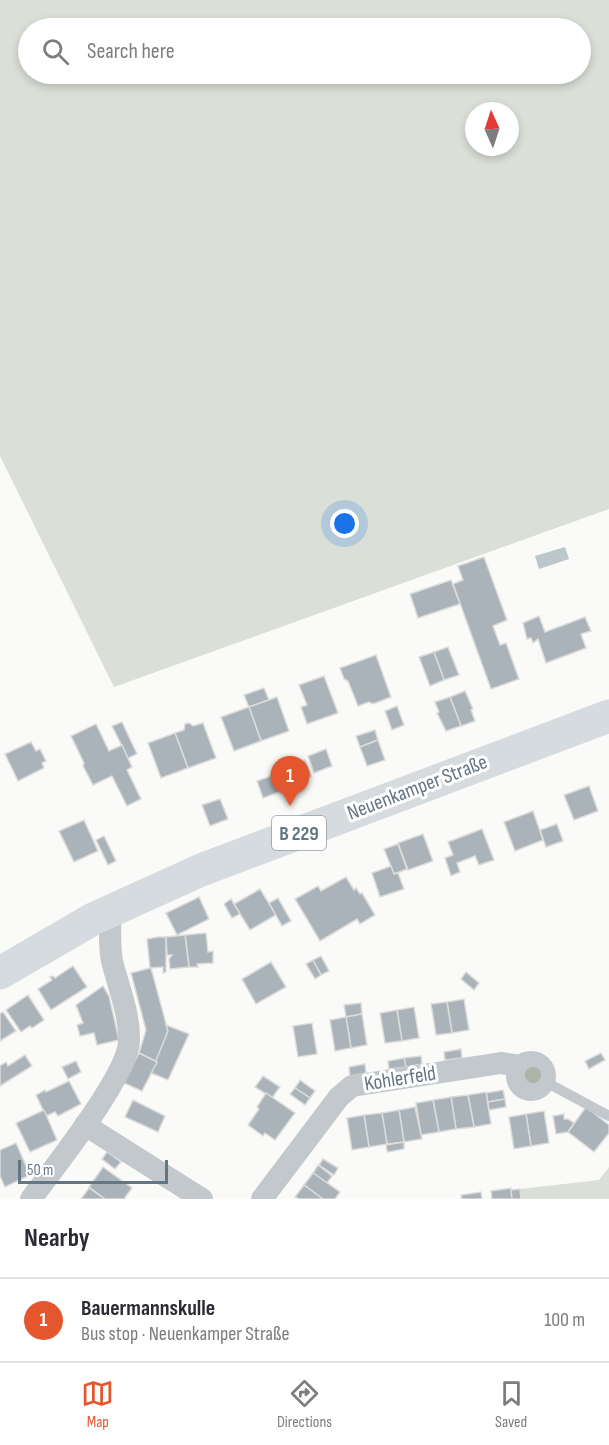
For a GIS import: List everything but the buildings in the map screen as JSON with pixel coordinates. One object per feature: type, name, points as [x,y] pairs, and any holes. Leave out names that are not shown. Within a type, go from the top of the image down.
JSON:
[{"type":"main road","name":"Neuenkamper Straße","points":[[0,973],[111,910],[238,855],[609,716]]},
{"type":"street","points":[[31,1199],[85,1125],[128,1051],[130,1042],[128,1029],[110,944],[111,910]]},
{"type":"street","name":"Kohlerfeld","points":[[262,1199],[339,1097],[352,1086],[501,1063],[521,1066],[517,1078],[518,1083],[525,1089],[538,1088],[544,1081]]},
{"type":"street","points":[[85,1125],[202,1199]]},
{"type":"lane","name":"Kohlerfeld","points":[[544,1081],[609,1116]]},
{"type":"shaded area","points":[[0,0],[609,0],[609,509],[114,687],[0,456]]},
{"type":"shaded area","points":[[565,547],[569,559],[539,569],[535,556]]},
{"type":"shaded area","points":[[609,1167],[609,1199],[521,1199],[520,1189],[599,1180]]},
{"type":"place","name":"Bauermannskulle","points":[[290,806]]}]
